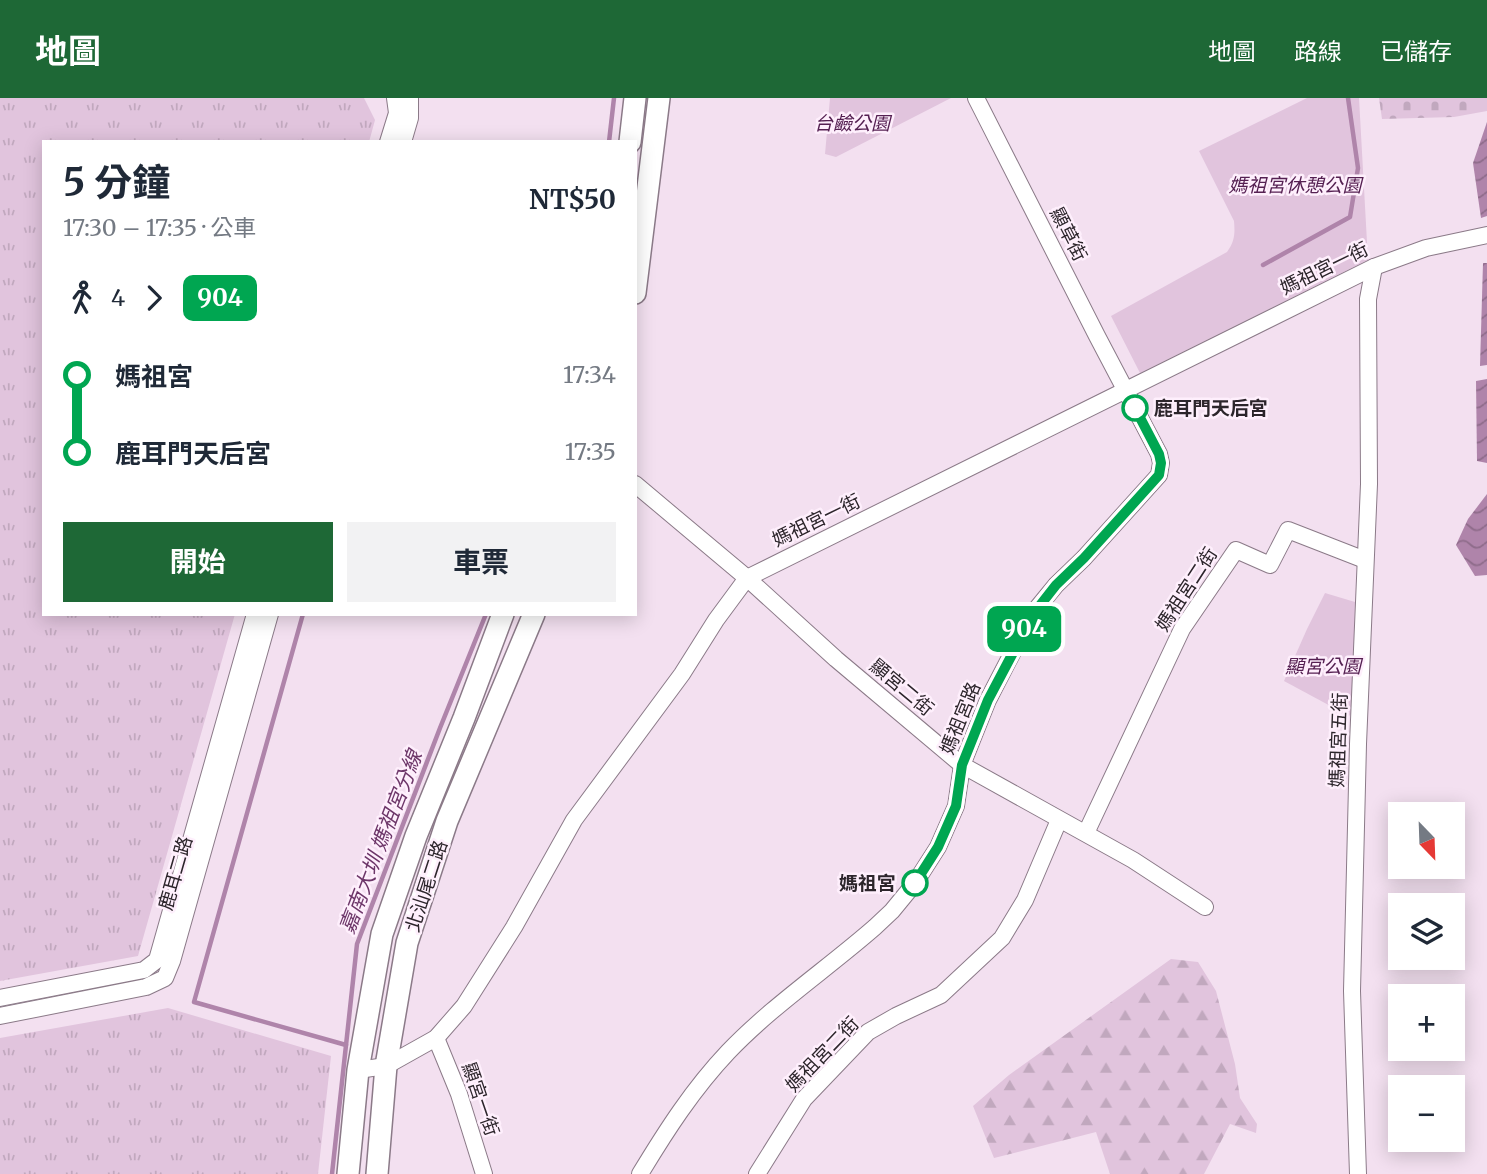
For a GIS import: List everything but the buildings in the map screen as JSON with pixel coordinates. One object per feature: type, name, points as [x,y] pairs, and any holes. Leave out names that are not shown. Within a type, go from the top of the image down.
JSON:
[{"type":"street","points":[[389,140],[397,113],[395,98]]},
{"type":"street","points":[[404,140],[410,118],[410,98]]},
{"type":"street","points":[[630,140],[635,98]]},
{"type":"street","points":[[637,277],[659,98]]},
{"type":"street","name":"顯草街","points":[[975,98],[1125,390]]},
{"type":"street","name":"媽祖宮一街","points":[[358,1070],[386,1066],[436,1038],[464,1006],[514,926],[574,820],[682,674],[716,620],[747,578],[1374,267],[1426,248],[1487,235]]},
{"type":"street","name":"媽祖宮五街","points":[[1358,1174],[1352,991],[1369,484],[1368,299],[1374,267]]},
{"type":"street","name":"媽祖宮路","points":[[640,1174],[668,1128],[728,1052],[761,1021],[876,927],[915,883],[938,847],[956,806],[962,765],[988,700],[1034,613],[1056,585],[1159,475],[1159,454],[1125,390]]},
{"type":"street","name":"顯宮二街","points":[[637,486],[962,765],[1133,860],[1205,907]]},
{"type":"street","name":"媽祖宮二街","points":[[1086,833],[1182,629],[1236,550],[1270,565],[1288,530],[1365,560]]},
{"type":"street","name":"鹿耳二路","points":[[0,998],[144,970],[157,960],[254,616]]},
{"type":"street","name":"鹿耳二路","points":[[0,1016],[146,987],[164,978],[172,961],[269,616]]},
{"type":"street","name":"北汕尾二路","points":[[348,1174],[358,1070],[382,934],[416,836],[502,616]]},
{"type":"street","name":"北汕尾二路","points":[[377,1174],[386,1066],[407,943],[447,821],[533,616]]},
{"type":"street","name":"媽祖宮二街","points":[[757,1174],[804,1099],[868,1032],[941,995],[1002,938],[1025,900],[1059,820]]},
{"type":"street","name":"顯宮一街","points":[[436,1038],[459,1094],[484,1174]]},
{"type":"green space","points":[[0,98],[364,98],[375,120],[370,140],[42,140],[42,616],[234,616],[138,956],[0,981]]},
{"type":"green space","name":"台鹼公園","points":[[830,98],[951,98],[836,157],[825,154]]},
{"type":"green space","name":"媽祖宮休憩公園","points":[[1307,98],[1359,98],[1368,260],[1140,373],[1111,316],[1227,252],[1233,241],[1234,221],[1199,151]]},
{"type":"green space","points":[[1379,98],[1487,98],[1487,111],[1454,117],[1382,119]]},
{"type":"green space","name":"顯宮公園","points":[[1325,593],[1355,602],[1352,713],[1349,716],[1284,681]]},
{"type":"green space","points":[[1171,959],[1198,962],[1216,991],[1235,1064],[1240,1098],[1257,1124],[1256,1133],[1230,1124],[1204,1174],[1110,1174],[1096,1132],[994,1158],[973,1106],[1009,1075]]},
{"type":"green space","points":[[168,1008],[331,1056],[318,1174],[0,1174],[0,1038]]},
{"type":"water","points":[[1487,122],[1487,216],[1481,218],[1473,163]]},
{"type":"water","points":[[1483,263],[1487,263],[1487,365],[1480,366]]},
{"type":"water","points":[[1487,379],[1487,463],[1477,461],[1476,381]]},
{"type":"water","points":[[1487,494],[1487,575],[1475,576],[1456,545],[1468,519]]},
{"type":"waterway","name":"嘉南大圳 媽祖宮分線","points":[[609,140],[614,98]]},
{"type":"waterway","points":[[1263,265],[1350,217],[1358,168],[1348,98]]},
{"type":"waterway","points":[[302,616],[194,1002],[346,1045]]},
{"type":"waterway","name":"嘉南大圳 媽祖宮分線","points":[[332,1174],[357,944],[485,616]]},
{"type":"bus line","name":"904","points":[[915,883],[938,847],[956,806],[962,765],[988,700],[1034,613],[1056,585],[1159,475],[1159,454],[1135,408]]},
{"type":"place","name":"鹿耳門天后宮","points":[[1135,408]]},
{"type":"place","name":"媽祖宮","points":[[915,883]]}]
